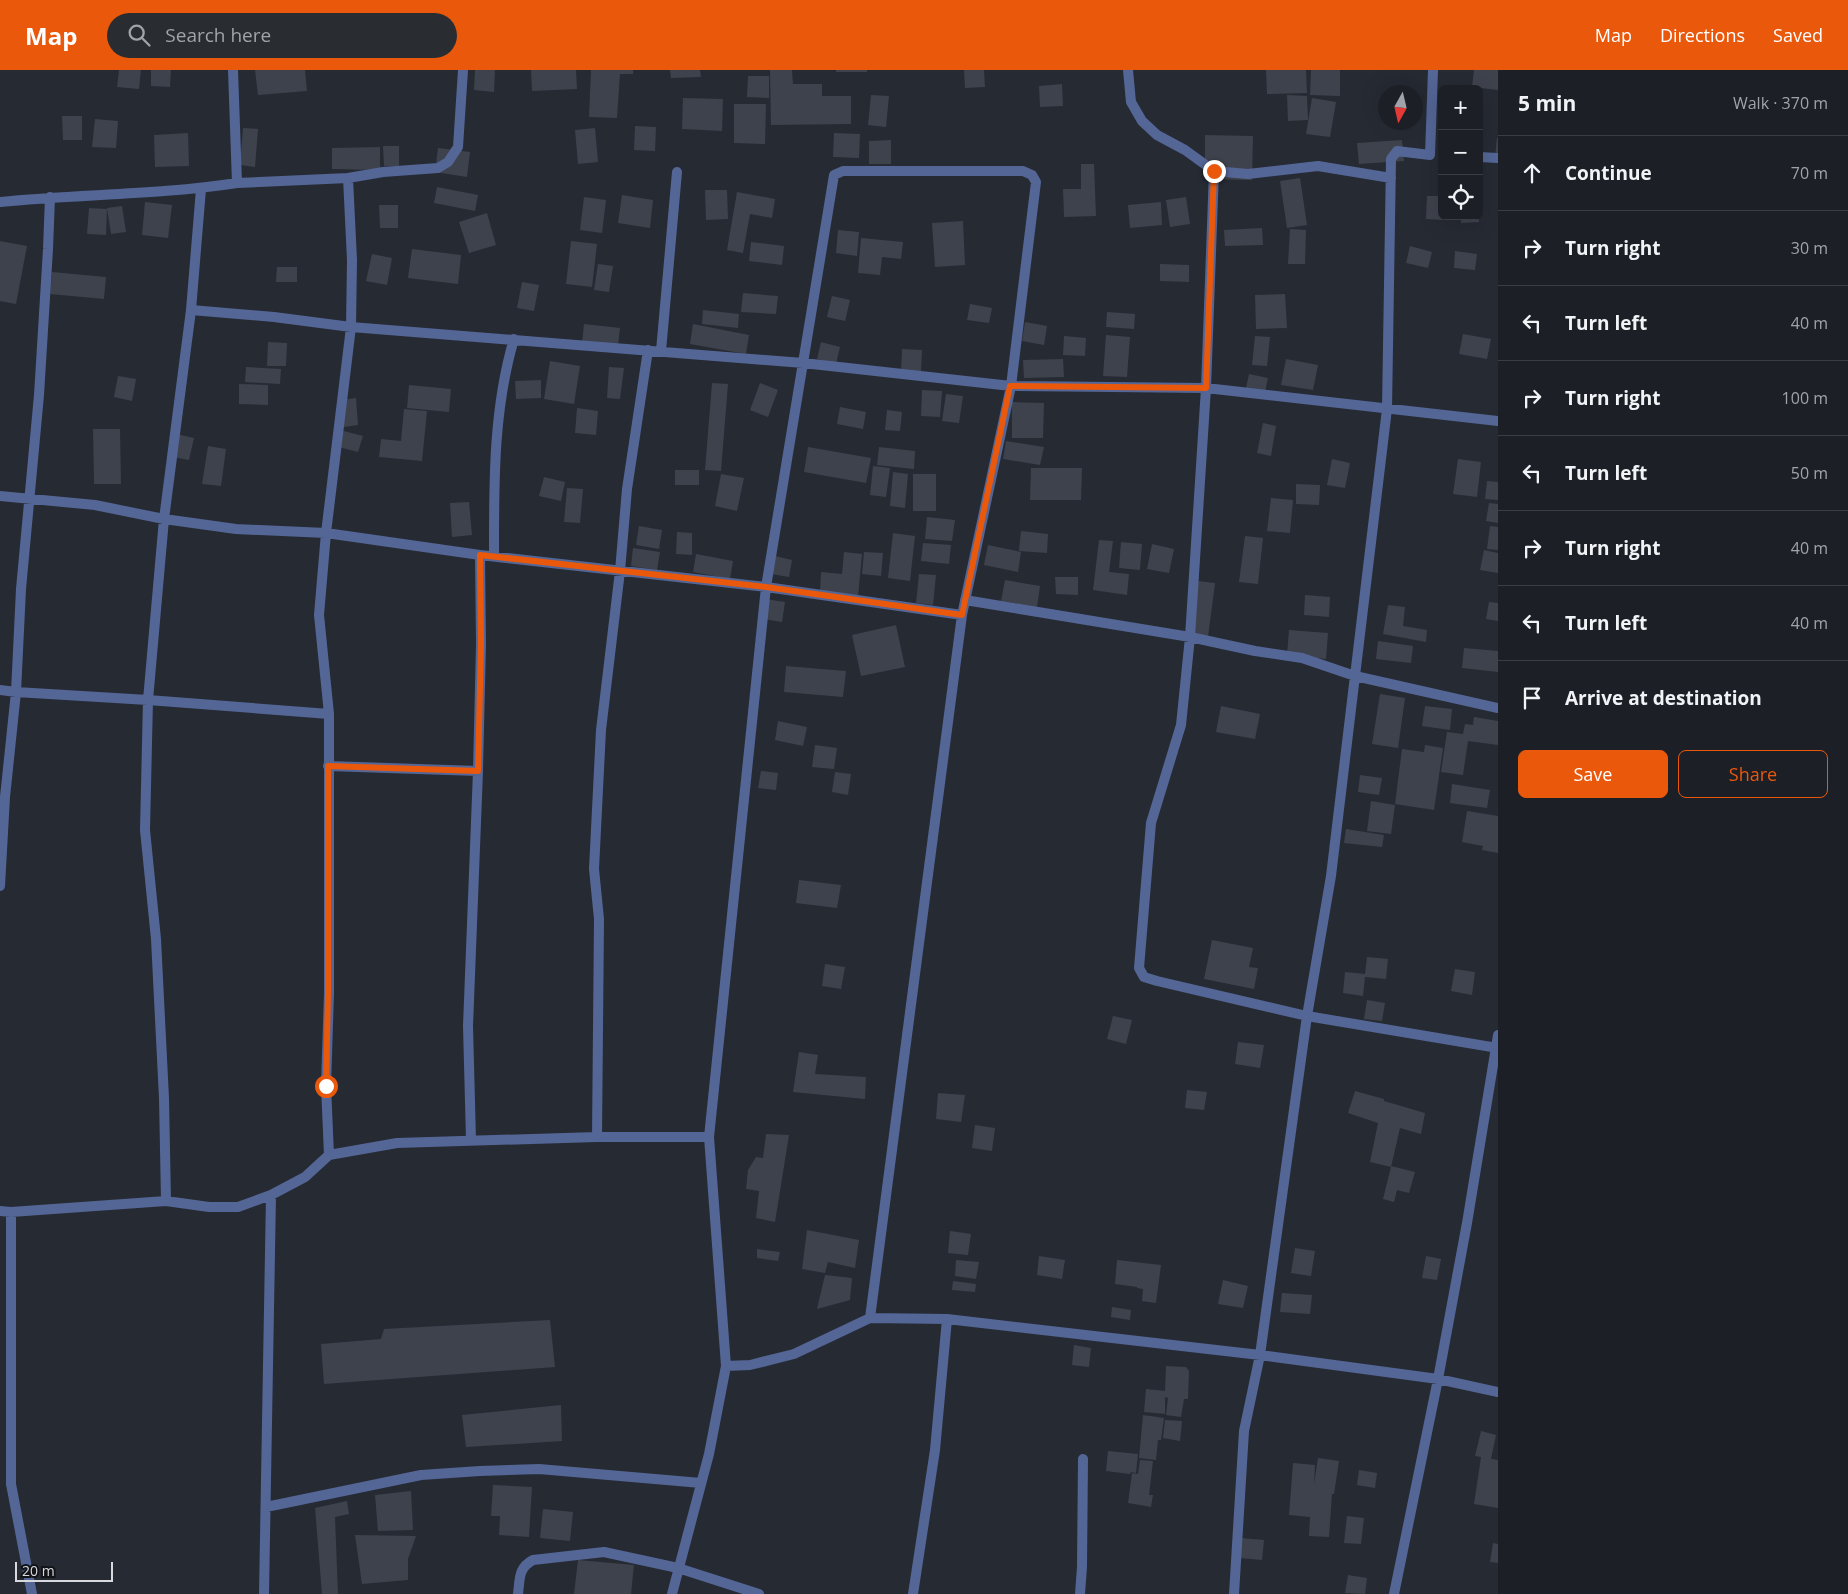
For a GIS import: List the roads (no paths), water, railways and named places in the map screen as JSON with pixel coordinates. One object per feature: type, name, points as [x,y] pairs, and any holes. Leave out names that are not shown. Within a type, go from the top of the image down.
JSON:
[{"type":"street","points":[[233,70],[237,183]]},
{"type":"street","points":[[0,202],[50,197],[201,188],[237,183],[348,178],[383,172],[438,168],[448,162],[458,147],[463,70]]},
{"type":"street","points":[[1128,70],[1130,102],[1142,121],[1157,135],[1186,150],[1214,171],[1248,174],[1318,166],[1391,178]]},
{"type":"street","points":[[1430,155],[1433,70]]},
{"type":"street","points":[[1234,1594],[1244,1431],[1260,1355],[1307,1016],[1331,876],[1387,410],[1391,158],[1397,151],[1438,156]]},
{"type":"street","points":[[1483,157],[1498,158]]},
{"type":"street","points":[[672,1594],[709,1454],[726,1366],[709,1137],[766,587],[834,175],[843,171],[1023,172],[1032,175],[1036,182],[1010,386],[962,615],[870,1318]]},
{"type":"street","points":[[1214,171],[1206,388],[1190,637],[1180,725],[1152,823],[1139,968],[1144,977],[1157,981],[1307,1016],[1497,1048]]},
{"type":"street","points":[[661,351],[677,172]]},
{"type":"street","points":[[330,1155],[326,1086],[329,714],[319,616],[326,533],[351,327],[352,260],[348,178]]},
{"type":"street","points":[[166,1202],[164,1098],[156,949],[145,830],[148,700],[164,519],[191,310],[201,188]]},
{"type":"street","points":[[0,886],[4,797],[16,692],[21,589],[39,394],[50,197]]},
{"type":"street","points":[[191,310],[274,317],[351,327],[803,363],[1010,386],[1206,388],[1387,410],[1498,421]]},
{"type":"street","points":[[494,556],[494,480],[499,415],[506,367],[514,340]]},
{"type":"street","points":[[597,1137],[599,920],[594,869],[601,730],[620,571],[627,488],[648,350]]},
{"type":"street","points":[[0,496],[95,505],[164,519],[236,529],[326,533],[480,555],[766,587],[962,615]]},
{"type":"street","points":[[471,1140],[468,1026],[478,771],[481,644],[480,555]]},
{"type":"street","points":[[965,600],[1190,637],[1255,651],[1302,658],[1355,676],[1498,708]]},
{"type":"street","points":[[0,690],[329,714]]},
{"type":"street","points":[[328,766],[478,771]]},
{"type":"street","points":[[1394,1594],[1438,1379],[1467,1224],[1498,1035]]},
{"type":"street","points":[[0,1211],[12,1212],[166,1202],[209,1207],[238,1207],[305,1178],[330,1155],[397,1143],[597,1137],[709,1137]]},
{"type":"street","points":[[264,1594],[271,1194]]},
{"type":"street","points":[[12,1212],[11,1484],[32,1594]]},
{"type":"street","points":[[726,1366],[750,1365],[794,1354],[870,1318],[947,1319],[1260,1355],[1438,1379],[1498,1392]]},
{"type":"street","points":[[913,1594],[935,1450],[947,1319]]},
{"type":"street","points":[[1080,1594],[1083,1459]]},
{"type":"street","points":[[266,1507],[422,1475],[480,1471],[539,1469],[701,1483]]},
{"type":"street","points":[[518,1594],[521,1573],[525,1564],[533,1560],[604,1552],[678,1568],[759,1594]]}]
